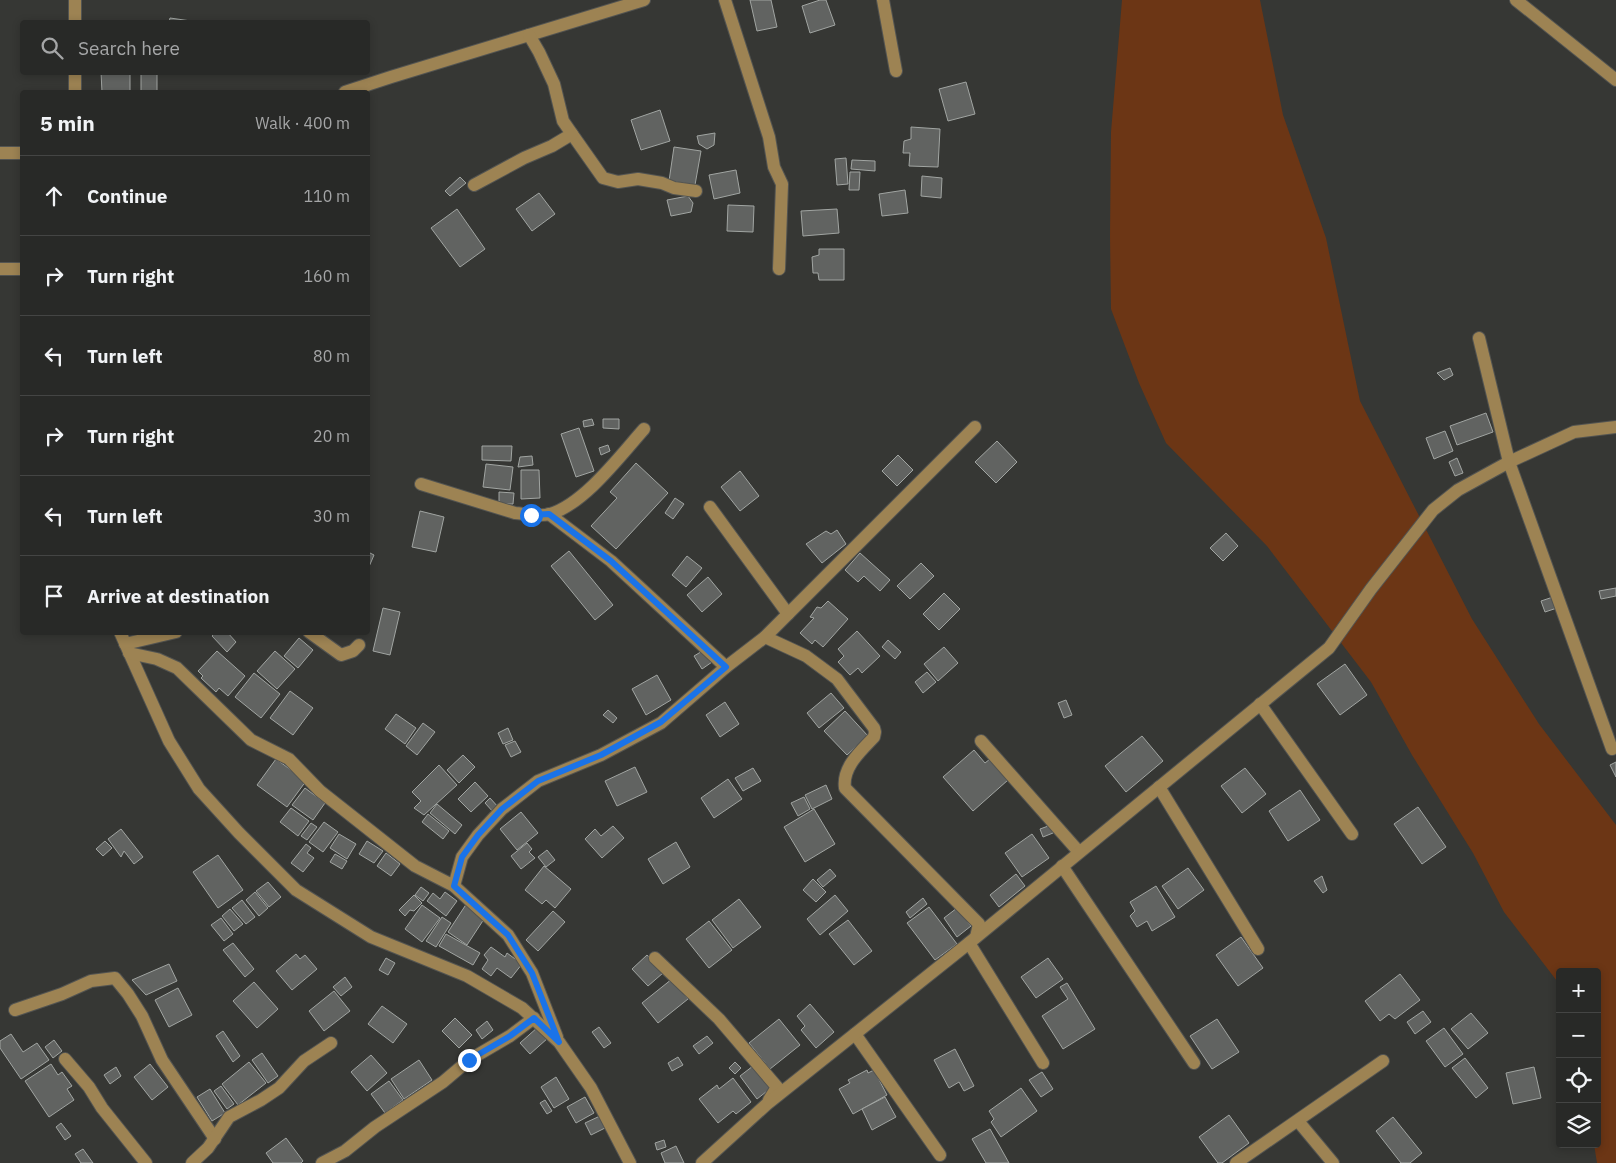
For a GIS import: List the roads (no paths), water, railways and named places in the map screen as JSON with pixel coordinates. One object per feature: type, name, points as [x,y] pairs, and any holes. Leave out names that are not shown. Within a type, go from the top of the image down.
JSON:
[{"type":"street","points":[[75,0],[75,20]]},
{"type":"street","points":[[351,90],[644,0]]},
{"type":"street","points":[[725,0],[769,137],[774,167],[782,184],[779,269]]},
{"type":"street","points":[[883,0],[896,70]]},
{"type":"street","points":[[1516,0],[1616,80]]},
{"type":"street","points":[[530,35],[554,84],[563,121],[603,178],[618,182],[638,179],[662,183],[674,188],[696,191]]},
{"type":"street","points":[[74,90],[75,75]]},
{"type":"street","points":[[474,185],[572,134]]},
{"type":"street","points":[[0,153],[20,153]]},
{"type":"street","points":[[0,269],[20,269]]},
{"type":"street","points":[[1478,338],[1509,462],[1612,749]]},
{"type":"street","points":[[454,886],[462,857],[478,835],[502,809],[538,781],[601,755],[661,722],[765,637],[975,427]]},
{"type":"street","points":[[702,1163],[767,1104],[972,940],[1329,648],[1371,589],[1433,510],[1458,490],[1509,462],[1574,432],[1616,427]]},
{"type":"street","points":[[421,484],[515,513],[531,515],[549,514],[570,505],[594,484],[644,429]]},
{"type":"street","points":[[710,507],[788,614]]},
{"type":"street","points":[[549,514],[611,561],[726,667]]},
{"type":"street","points":[[125,643],[162,635]]},
{"type":"street","points":[[313,635],[341,655],[353,651],[359,645]]},
{"type":"street","points":[[765,637],[806,656],[837,679],[874,728],[874,737],[852,762],[845,775],[846,788],[979,924],[972,940]]},
{"type":"street","points":[[125,643],[178,668],[251,740],[289,759],[320,791],[415,866],[454,886],[508,935],[532,973],[559,1042]]},
{"type":"street","points":[[125,643],[170,741],[199,789],[239,833],[296,890],[371,937],[467,976],[522,1008],[534,1018],[559,1042],[591,1088],[630,1163]]},
{"type":"street","points":[[1260,704],[1352,834]]},
{"type":"street","points":[[981,741],[1079,852]]},
{"type":"street","points":[[1160,787],[1258,949]]},
{"type":"street","points":[[1062,866],[1194,1063]]},
{"type":"street","points":[[972,940],[1043,1063]]},
{"type":"street","points":[[655,958],[719,1019],[777,1086],[767,1104]]},
{"type":"street","points":[[15,1010],[62,994],[91,981],[115,978],[142,1016],[162,1060],[215,1139]]},
{"type":"street","points":[[322,1163],[345,1151],[375,1127],[443,1082],[469,1060],[510,1036],[534,1018]]},
{"type":"street","points":[[855,1034],[940,1155]]},
{"type":"street","points":[[192,1163],[208,1148],[229,1117],[279,1088],[304,1061],[331,1043]]},
{"type":"street","points":[[65,1059],[146,1163]]},
{"type":"street","points":[[1236,1163],[1383,1061]]},
{"type":"street","points":[[1298,1121],[1333,1163]]}]
